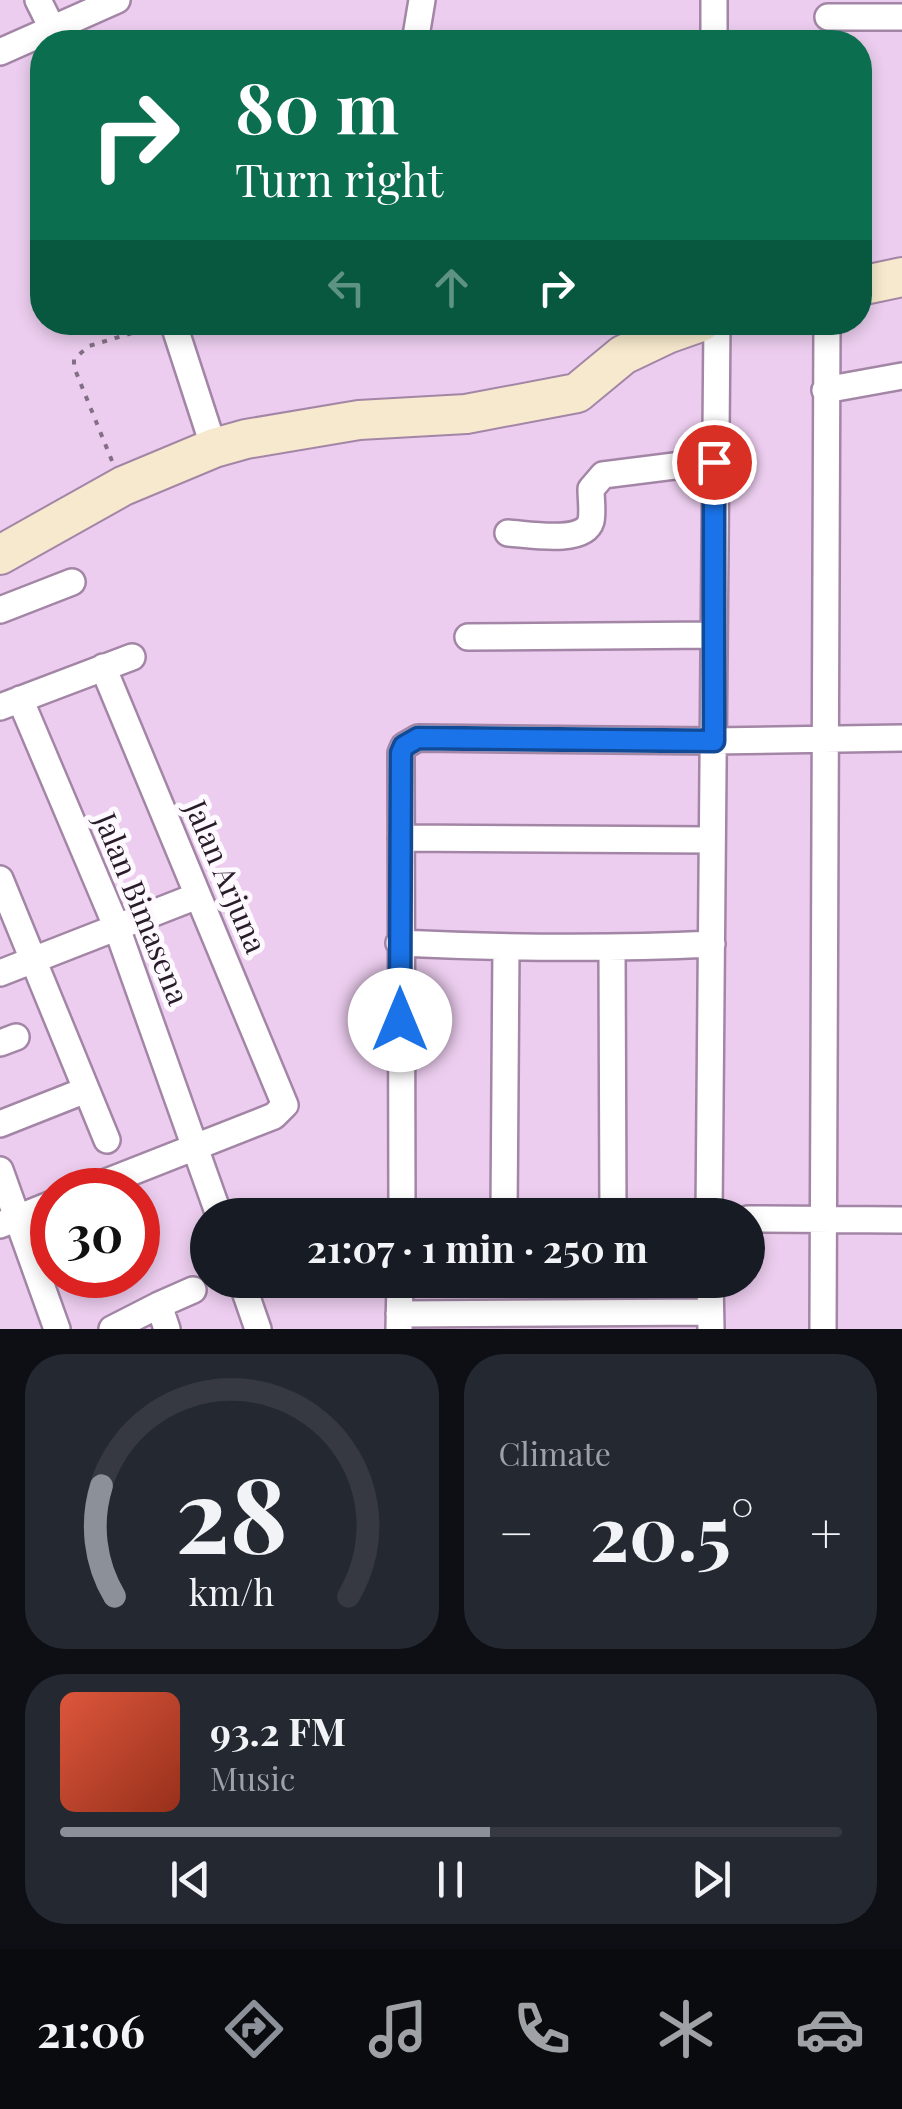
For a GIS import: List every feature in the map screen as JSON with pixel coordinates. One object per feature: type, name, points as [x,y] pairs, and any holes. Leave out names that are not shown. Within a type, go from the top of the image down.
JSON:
[{"type":"street","points":[[38,0],[52,28]]},
{"type":"street","points":[[48,30],[117,0]]},
{"type":"street","points":[[417,30],[422,0]]},
{"type":"street","points":[[714,0],[714,30]]},
{"type":"street","points":[[828,20],[902,16]]},
{"type":"street","points":[[0,52],[30,38]]},
{"type":"street","points":[[872,283],[902,277]]},
{"type":"street","points":[[175,335],[214,448]]},
{"type":"street","points":[[4,547],[123,486],[214,448],[359,420],[466,414],[577,393],[623,355],[670,335]]},
{"type":"street","points":[[709,1198],[716,335]]},
{"type":"street","points":[[823,1329],[827,335]]},
{"type":"street","points":[[826,390],[902,376]]},
{"type":"street","points":[[508,533],[550,536],[583,531],[591,521],[591,489],[603,475],[714,462]]},
{"type":"street","points":[[0,610],[72,582]]},
{"type":"street","points":[[468,637],[714,635]]},
{"type":"street","points":[[10,703],[132,657]]},
{"type":"street","name":"Jalan Arjuna","points":[[103,668],[284,1104],[280,1111],[195,1144]]},
{"type":"street","name":"Jalan Bimasena","points":[[10,703],[117,928],[213,1198]]},
{"type":"street","points":[[402,1198],[399,942],[404,746],[418,738],[902,738]]},
{"type":"street","points":[[401,838],[711,840]]},
{"type":"street","points":[[0,879],[107,1140]]},
{"type":"street","points":[[0,974],[197,896]]},
{"type":"street","points":[[399,942],[612,949],[712,944]]},
{"type":"street","points":[[504,1198],[506,948]]},
{"type":"street","points":[[612,949],[613,1198]]},
{"type":"street","points":[[2,1118],[86,1090]]},
{"type":"street","points":[[138,1168],[195,1144]]},
{"type":"street","points":[[0,1170],[10,1221],[57,1329]]},
{"type":"street","points":[[765,1219],[902,1220]]},
{"type":"street","points":[[112,1329],[163,1317],[190,1293]]},
{"type":"street","points":[[247,1298],[258,1329]]},
{"type":"street","points":[[399,1322],[710,1321]]},
{"type":"path","points":[[123,486],[83,390],[74,358],[89,346],[126,335]]},
{"type":"route","points":[[400,1020],[404,746],[418,738],[714,741],[714,462]]}]
